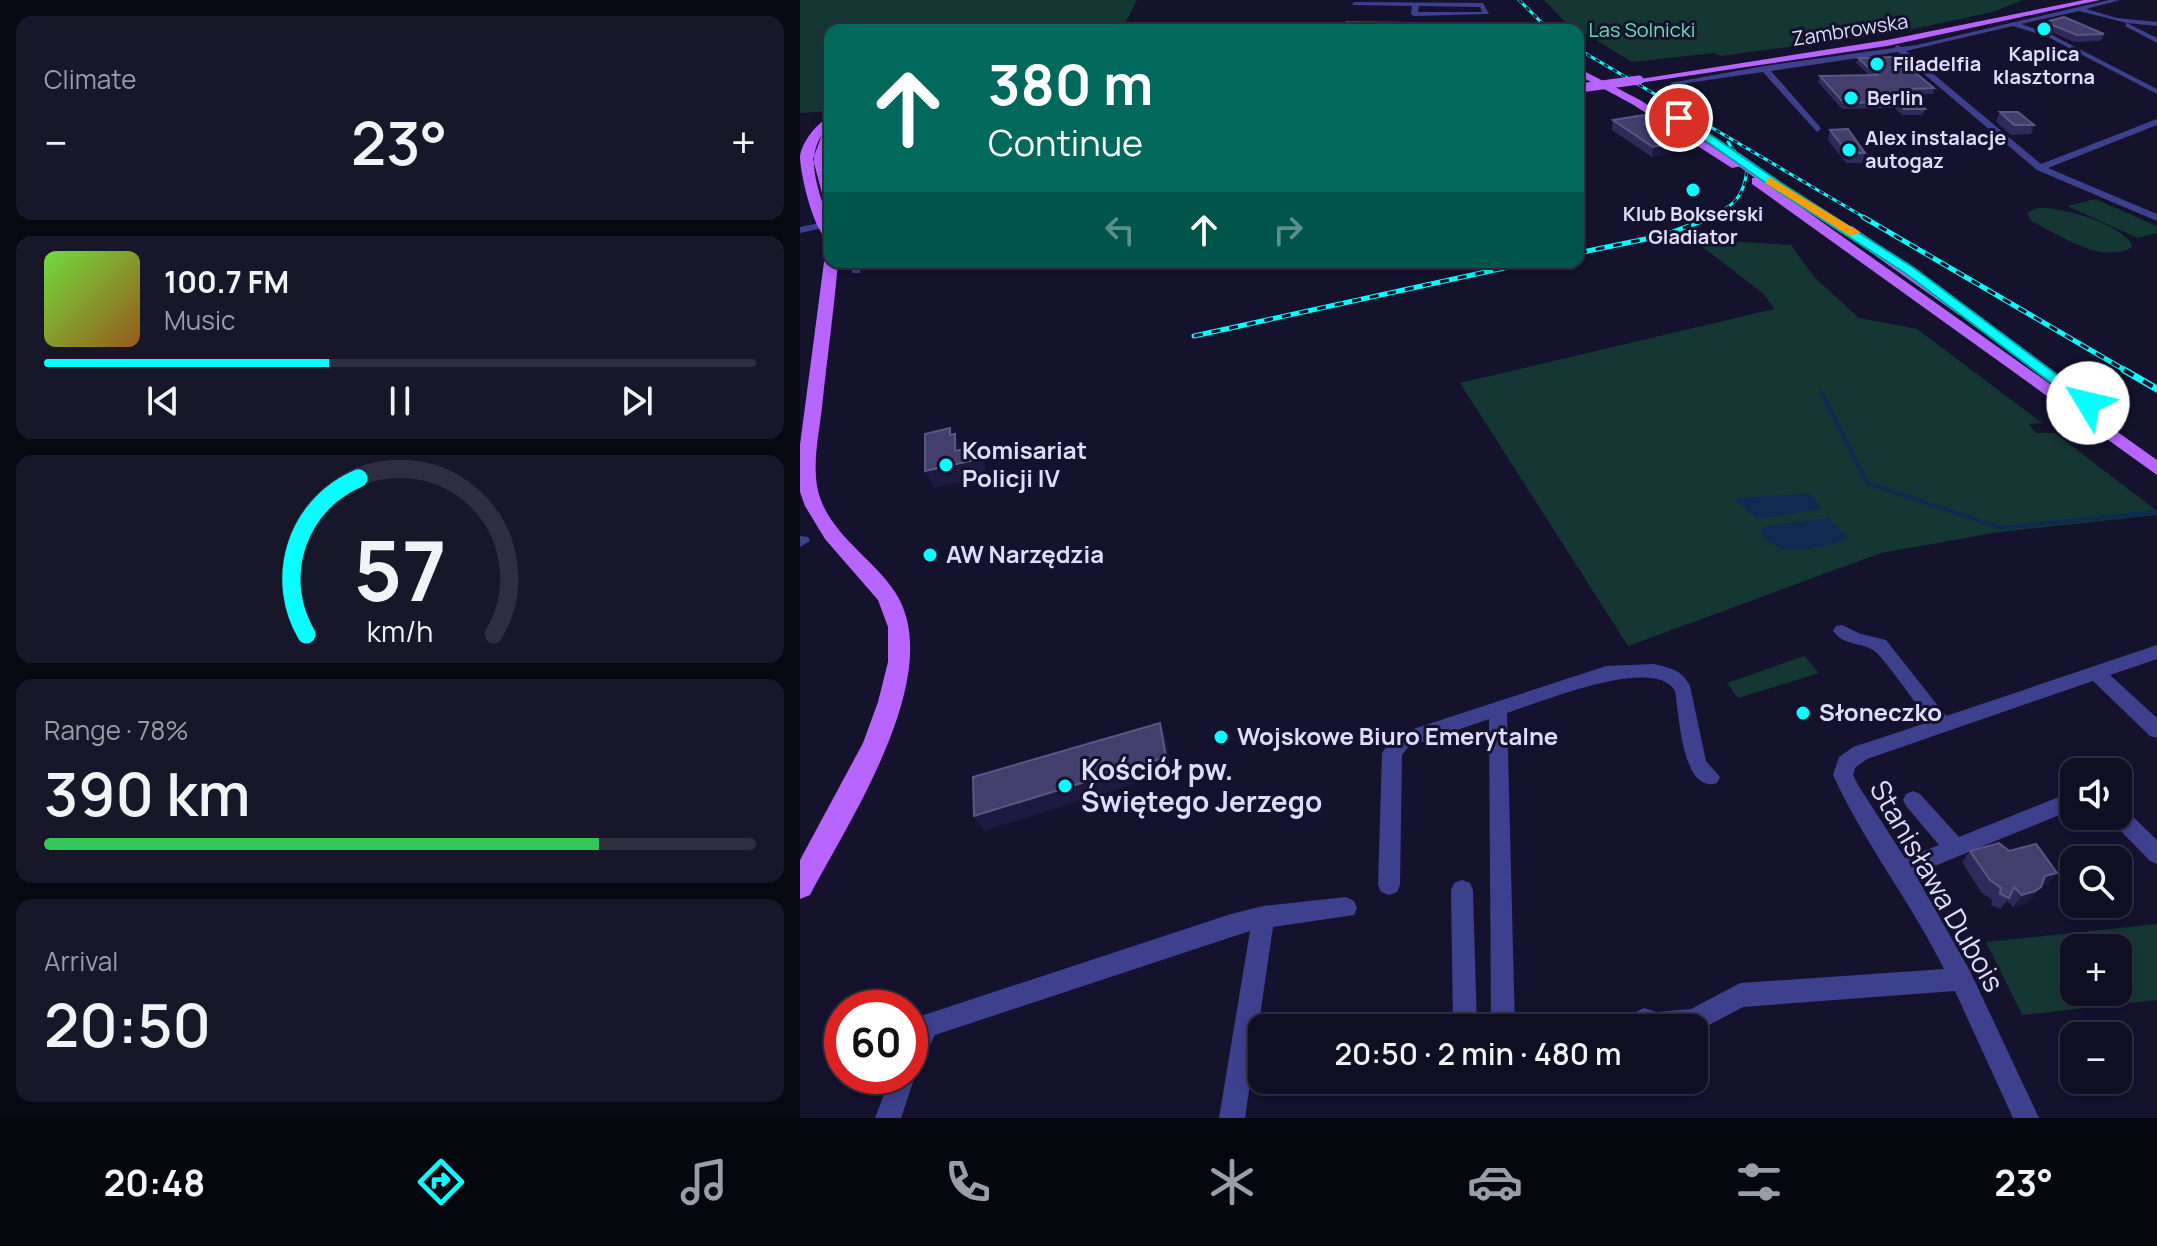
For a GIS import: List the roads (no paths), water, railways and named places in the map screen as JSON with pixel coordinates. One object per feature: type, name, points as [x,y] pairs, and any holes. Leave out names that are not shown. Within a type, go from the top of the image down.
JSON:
[{"type":"main road","name":"Zambrowska","points":[[1643,83],[1883,42],[2096,0]]},
{"type":"main road","name":"Zambrowska","points":[[1674,79],[2078,4]]},
{"type":"main road","points":[[1584,70],[1643,83],[1736,162],[2157,469]]},
{"type":"main road","points":[[1584,73],[1736,162]]},
{"type":"main road","points":[[1584,87],[1674,79]]},
{"type":"main road","points":[[1584,88],[1605,93],[1643,83]]},
{"type":"main road","points":[[803,124],[824,122]]},
{"type":"main road","points":[[824,125],[815,130],[805,155],[804,194],[824,223]]},
{"type":"main road","points":[[824,144],[819,159],[824,180]]},
{"type":"main road","points":[[1758,178],[1910,270],[2157,453]]},
{"type":"main road","points":[[800,886],[878,734],[897,683],[902,653],[890,600],[821,521],[809,490],[809,450],[830,268]]},
{"type":"street","name":"Zambrowska","points":[[1674,79],[1931,44],[2078,4],[2117,0]]},
{"type":"street","points":[[1345,24],[1355,2],[1375,2],[1414,14],[1500,11]]},
{"type":"street","points":[[1366,24],[1375,2]]},
{"type":"street","points":[[1432,13],[1447,2],[1474,2],[1486,11]]},
{"type":"street","points":[[1402,9],[1416,4],[1447,19]]},
{"type":"street","points":[[1414,14],[1416,4]]},
{"type":"street","points":[[2078,4],[2157,41]]},
{"type":"street","points":[[2117,20],[2157,24]]},
{"type":"street","points":[[2011,24],[2050,36],[2157,92]]},
{"type":"street","points":[[1883,42],[1899,48],[2040,168],[2157,218]]},
{"type":"street","name":"Zambrowska","points":[[1764,68],[1817,129]]},
{"type":"street","points":[[2040,168],[2157,122]]},
{"type":"street","points":[[804,194],[824,196]]},
{"type":"street","points":[[800,230],[824,229]]},
{"type":"street","points":[[1842,631],[1856,639],[1880,645],[1942,724]]},
{"type":"street","name":"Stanisława Dubois","points":[[2026,1118],[1962,979],[1901,870],[1852,798],[1843,775],[1846,763],[1860,753],[2157,652]]},
{"type":"street","points":[[1389,885],[1393,748],[1401,741],[1606,673],[1654,671],[1678,680],[1684,691],[1697,765],[1710,777]]},
{"type":"street","points":[[2096,673],[2157,730]]},
{"type":"street","points":[[1498,709],[1503,1014]]},
{"type":"street","points":[[1913,800],[1955,848]]},
{"type":"street","points":[[1901,870],[2060,806]]},
{"type":"street","points":[[2132,829],[2157,854]]},
{"type":"street","points":[[1462,890],[1465,1014]]},
{"type":"street","points":[[928,1026],[1263,917],[1346,908]]},
{"type":"street","points":[[1232,1118],[1263,917]]},
{"type":"street","points":[[1706,1014],[1740,995],[1962,979]]},
{"type":"street","points":[[888,1118],[897,1094]]},
{"type":"water","points":[[1810,493],[1822,509],[1757,519],[1734,499]]},
{"type":"water","points":[[1829,518],[1849,539],[1814,548],[1789,549],[1768,541],[1761,532],[1762,527]]},
{"type":"waterway","points":[[1821,392],[1867,483],[2001,528],[2157,512]]},
{"type":"railway","points":[[1519,0],[1543,24]]},
{"type":"railway","points":[[1584,53],[1867,219]]},
{"type":"railway","points":[[1710,218],[1736,200],[1746,179],[1747,169],[1728,142]]},
{"type":"railway","points":[[1863,217],[2128,372]]},
{"type":"railway","points":[[1584,252],[1665,235],[1710,218]]},
{"type":"railway","points":[[1194,336],[1504,268]]},
{"type":"railway","points":[[2124,370],[2157,389]]},
{"type":"place","name":"Kaplica klasztorna","points":[[2044,29]]},
{"type":"place","name":"Filadelfia","points":[[1877,64]]},
{"type":"place","name":"Berlin","points":[[1851,98]]},
{"type":"place","name":"Alex instalacje autogaz","points":[[1849,150]]},
{"type":"place","name":"Klub Bokserski Gladiator","points":[[1693,190]]},
{"type":"place","name":"Komisariat Policji IV","points":[[946,465]]},
{"type":"place","name":"AW Narzędzia","points":[[930,555]]},
{"type":"place","name":"Słoneczko","points":[[1803,713]]},
{"type":"place","name":"Wojskowe Biuro Emerytalne","points":[[1221,737]]},
{"type":"place","name":"Kościół pw. Świętego Jerzego","points":[[1065,786]]},
{"type":"park label","name":"Las Solnicki","points":[[1642,30]]}]
